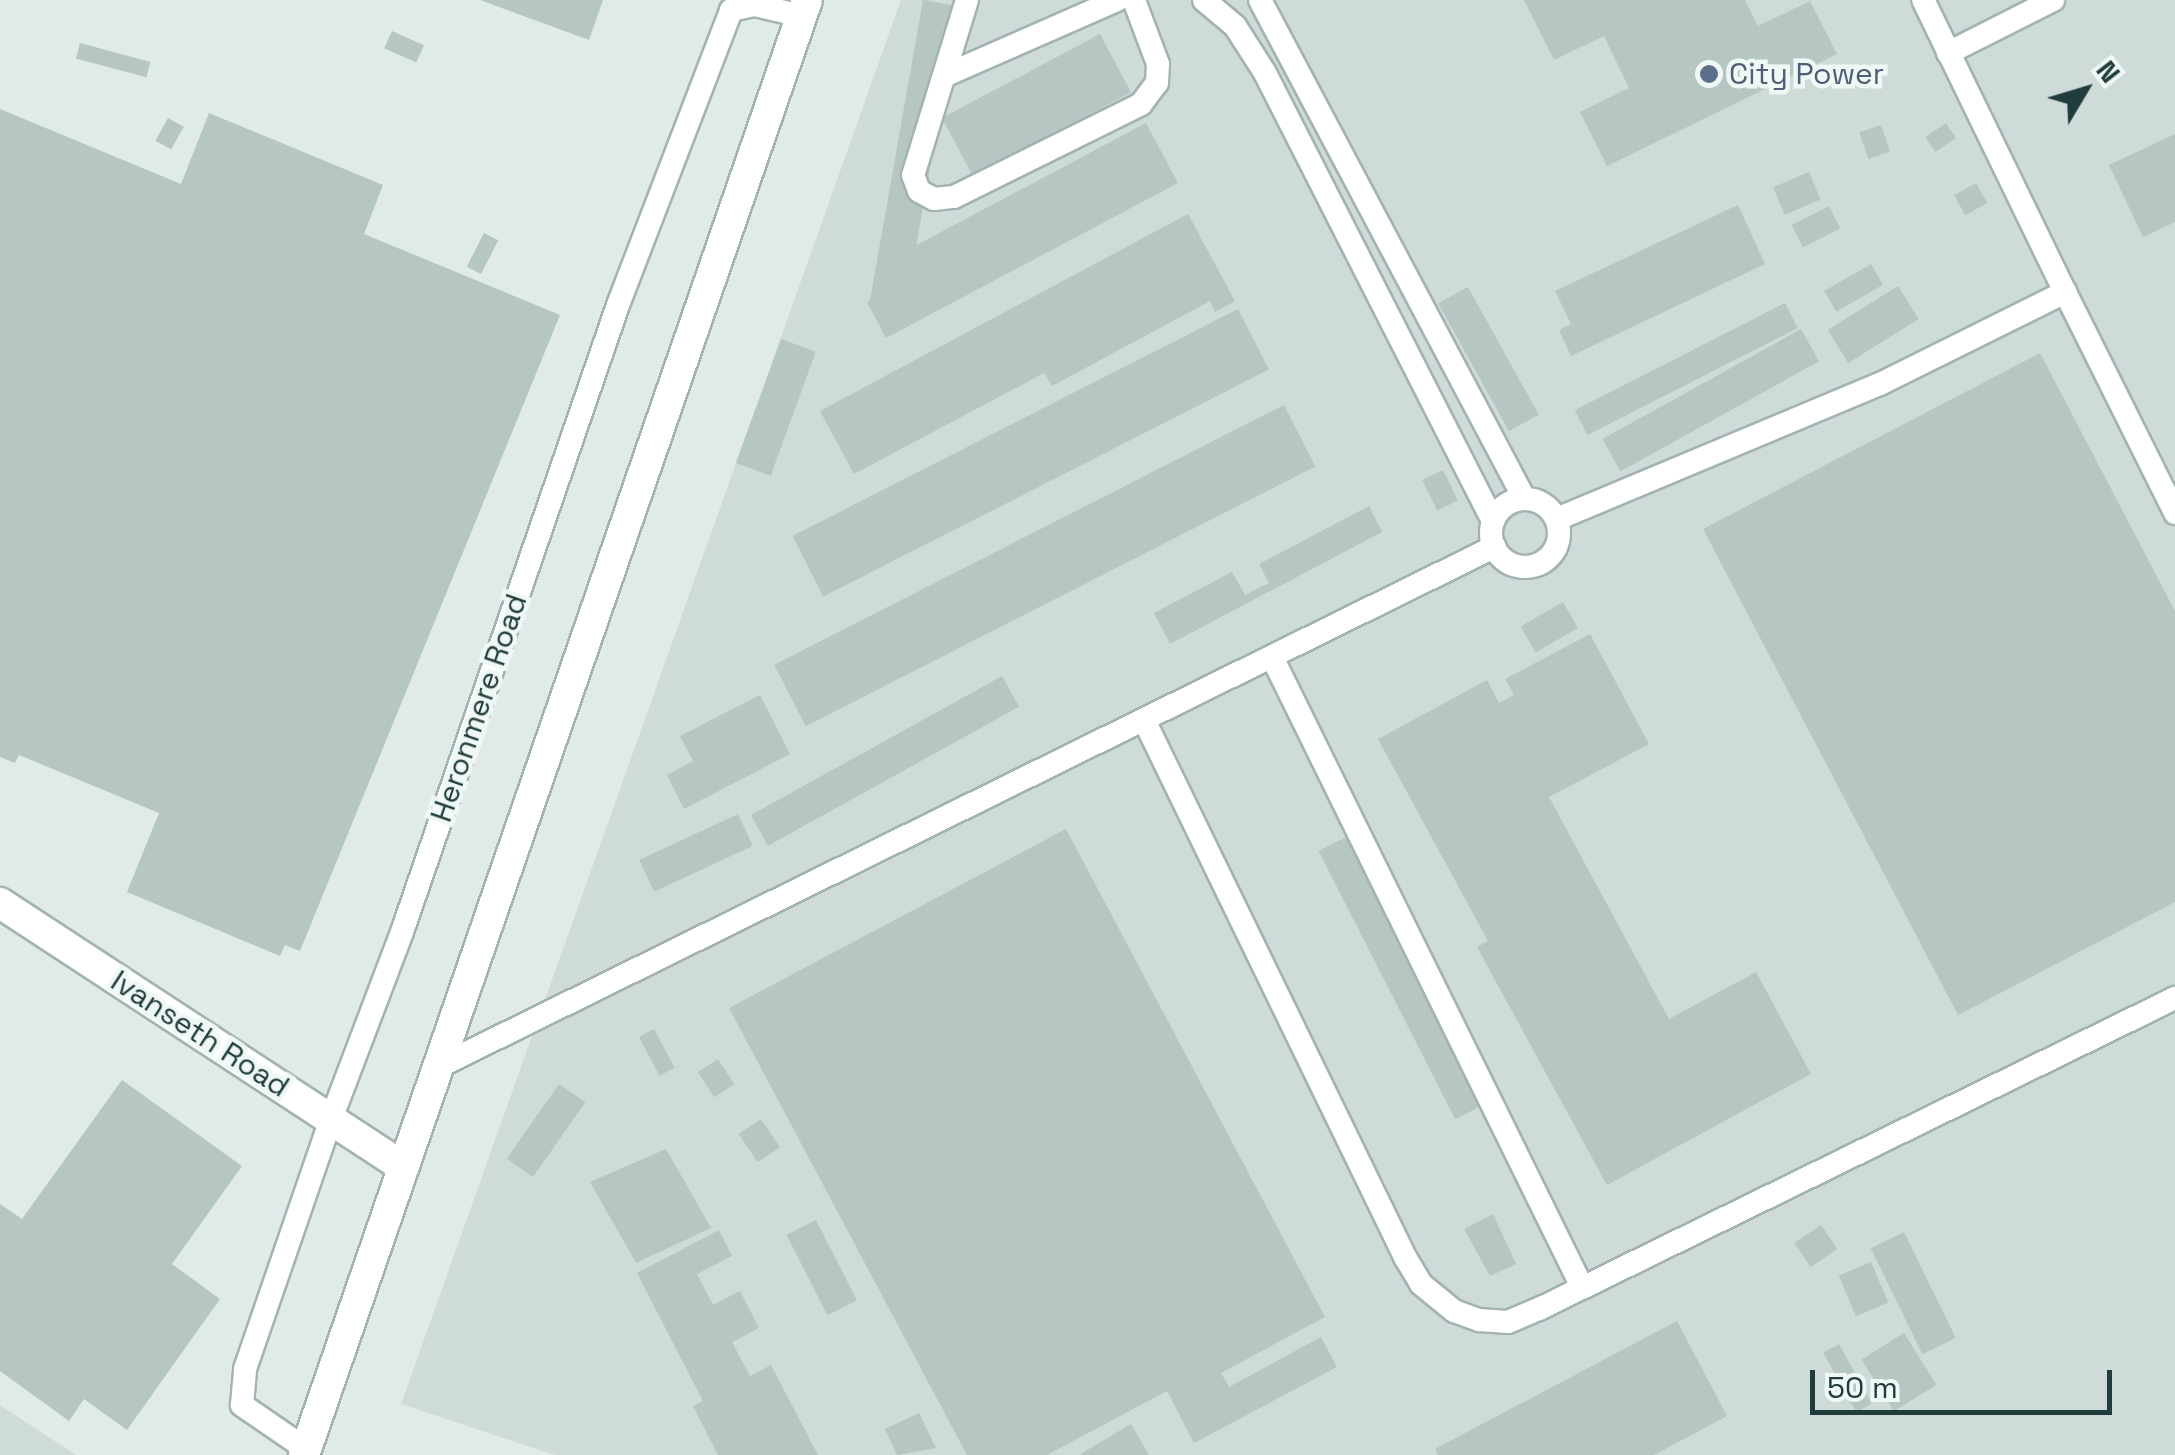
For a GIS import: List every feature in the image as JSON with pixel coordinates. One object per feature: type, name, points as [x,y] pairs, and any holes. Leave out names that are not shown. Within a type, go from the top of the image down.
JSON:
[{"type":"street","name":"Heronmere Road","points":[[305,1452],[400,1165],[805,8]]},
{"type":"street","name":"Ivanseth Road","points":[[0,903],[400,1165]]},
{"type":"lane","points":[[967,0],[914,175],[919,191],[934,199],[954,197],[1142,104],[1157,83],[1158,64],[1134,0]]},
{"type":"lane","points":[[944,76],[1117,0]]},
{"type":"lane","points":[[1204,0],[1234,26],[1265,73],[1493,521],[1494,547],[1513,565],[1540,564],[1558,545],[1557,519]]},
{"type":"lane","points":[[1260,0],[1524,498],[1557,519]]},
{"type":"lane","points":[[1923,0],[2175,512]]},
{"type":"lane","points":[[1948,53],[2053,0]]},
{"type":"lane","name":"Heronmere Road","points":[[305,1452],[242,1404],[245,1369],[330,1119],[402,932],[618,305],[731,10],[755,5],[805,8]]},
{"type":"lane","points":[[1557,519],[1880,384],[2065,292]]},
{"type":"lane","points":[[1493,521],[1500,509],[1524,498]]},
{"type":"lane","points":[[434,1069],[1146,724],[1494,547]]},
{"type":"lane","points":[[1272,657],[1582,1287]]},
{"type":"lane","points":[[1146,724],[1421,1284],[1454,1310],[1508,1322],[2175,998]]},
{"type":"shaded area","points":[[901,0],[2175,0],[2175,1455],[555,1455],[401,1404]]},
{"type":"shaded area","points":[[0,1405],[76,1455],[0,1455]]},
{"type":"building","points":[[480,0],[603,0],[589,40]]},
{"type":"building","points":[[923,0],[958,6],[905,312],[869,305]]},
{"type":"building","name":"City Power","points":[[1524,0],[1745,0],[1758,26],[1810,1],[1837,54],[1607,166],[1580,112],[1629,88],[1604,36],[1554,60]]},
{"type":"building","points":[[392,31],[424,45],[416,63],[384,48]]},
{"type":"building","points":[[1100,34],[1131,92],[973,176],[942,118]]},
{"type":"building","points":[[80,43],[151,62],[146,77],[76,58]]},
{"type":"building","points":[[0,109],[181,184],[209,113],[383,185],[364,234],[560,315],[300,951],[285,945],[280,956],[127,892],[159,813],[19,755],[15,763],[0,757]]},
{"type":"building","points":[[168,118],[184,127],[171,149],[155,141]]},
{"type":"building","points":[[1146,123],[1178,183],[886,338],[867,302],[893,288],[881,264]]},
{"type":"building","points":[[1946,123],[1956,138],[1935,152],[1925,137]]},
{"type":"building","points":[[1881,125],[1890,151],[1868,159],[1859,132]]},
{"type":"building","points":[[2175,134],[2175,222],[2143,237],[2109,165]]},
{"type":"building","points":[[1809,172],[1821,200],[1785,215],[1773,187]]},
{"type":"building","points":[[1976,183],[1987,203],[1965,215],[1954,195]]},
{"type":"building","points":[[1738,205],[1765,264],[1571,356],[1559,330],[1571,324],[1555,291]]},
{"type":"building","points":[[1829,206],[1840,228],[1803,247],[1792,225]]},
{"type":"building","points":[[1188,214],[1235,301],[1215,312],[1210,301],[1052,386],[1044,373],[854,474],[820,411]]},
{"type":"building","points":[[484,233],[498,240],[481,274],[467,267]]},
{"type":"building","points":[[1871,264],[1883,285],[1836,312],[1824,291]]},
{"type":"building","points":[[1898,286],[1919,319],[1848,363],[1828,330]]},
{"type":"building","points":[[1468,287],[1539,415],[1509,431],[1438,303]]},
{"type":"building","points":[[1785,303],[1798,328],[1587,435],[1575,410]]},
{"type":"building","points":[[1238,309],[1269,370],[823,597],[792,536]]},
{"type":"building","points":[[1801,329],[1819,361],[1620,471],[1602,439]]},
{"type":"building","points":[[781,339],[816,352],[771,476],[736,463]]},
{"type":"building","points":[[2040,353],[2175,611],[2175,902],[1958,1015],[1703,529]]},
{"type":"building","points":[[1284,405],[1315,466],[806,726],[774,665]]},
{"type":"building","points":[[1443,470],[1458,501],[1437,511],[1422,480]]},
{"type":"building","points":[[1369,506],[1382,532],[1170,644],[1154,613],[1232,572],[1245,595],[1269,583],[1259,564]]},
{"type":"building","points":[[1563,602],[1578,628],[1536,652],[1521,626]]},
{"type":"building","points":[[1590,634],[1649,744],[1549,797],[1669,1019],[1756,972],[1811,1074],[1607,1185],[1477,947],[1488,941],[1378,739],[1487,680],[1499,703],[1514,695],[1505,679]]},
{"type":"building","points":[[1002,676],[1019,707],[768,846],[751,815]]},
{"type":"building","points":[[760,695],[790,754],[684,809],[667,775],[693,761],[680,736]]},
{"type":"building","points":[[738,814],[753,846],[654,892],[639,860]]},
{"type":"building","points":[[1066,829],[1325,1317],[1221,1373],[1229,1387],[1321,1337],[1337,1367],[1194,1443],[1167,1391],[1047,1455],[967,1455],[729,1008]]},
{"type":"building","points":[[1348,836],[1485,1104],[1455,1119],[1319,851]]},
{"type":"building","points":[[654,1029],[675,1068],[660,1076],[639,1037]]},
{"type":"building","points":[[718,1059],[734,1084],[714,1097],[698,1072]]},
{"type":"building","points":[[122,1080],[242,1166],[172,1264],[220,1299],[127,1430],[84,1399],[69,1421],[0,1371],[0,1204],[22,1219]]},
{"type":"building","points":[[559,1084],[585,1102],[533,1177],[507,1159]]},
{"type":"building","points":[[761,1119],[780,1147],[758,1162],[739,1134]]},
{"type":"building","points":[[666,1149],[711,1228],[636,1263],[590,1182]]},
{"type":"building","points":[[1493,1214],[1516,1264],[1490,1276],[1464,1229]]},
{"type":"building","points":[[816,1220],[857,1300],[827,1315],[787,1235]]},
{"type":"building","points":[[1821,1225],[1837,1249],[1811,1267],[1794,1243]]},
{"type":"building","points":[[719,1230],[732,1256],[697,1274],[713,1305],[740,1291],[759,1328],[732,1342],[750,1376],[771,1365],[818,1455],[718,1455],[693,1406],[703,1401],[637,1273]]},
{"type":"building","points":[[1904,1232],[1956,1338],[1922,1354],[1871,1248]]},
{"type":"building","points":[[1871,1262],[1888,1303],[1856,1316],[1839,1276]]},
{"type":"building","points":[[1677,1321],[1727,1416],[1654,1455],[1438,1455],[1435,1449]]},
{"type":"building","points":[[1904,1333],[1936,1385],[1894,1411],[1862,1359]]},
{"type":"building","points":[[1839,1344],[1872,1403],[1856,1412],[1823,1353]]},
{"type":"building","points":[[919,1413],[936,1448],[897,1455],[885,1429]]},
{"type":"building","points":[[1131,1424],[1149,1455],[1079,1455]]},
{"type":"place","name":"City Power","points":[[1709,74]]}]
